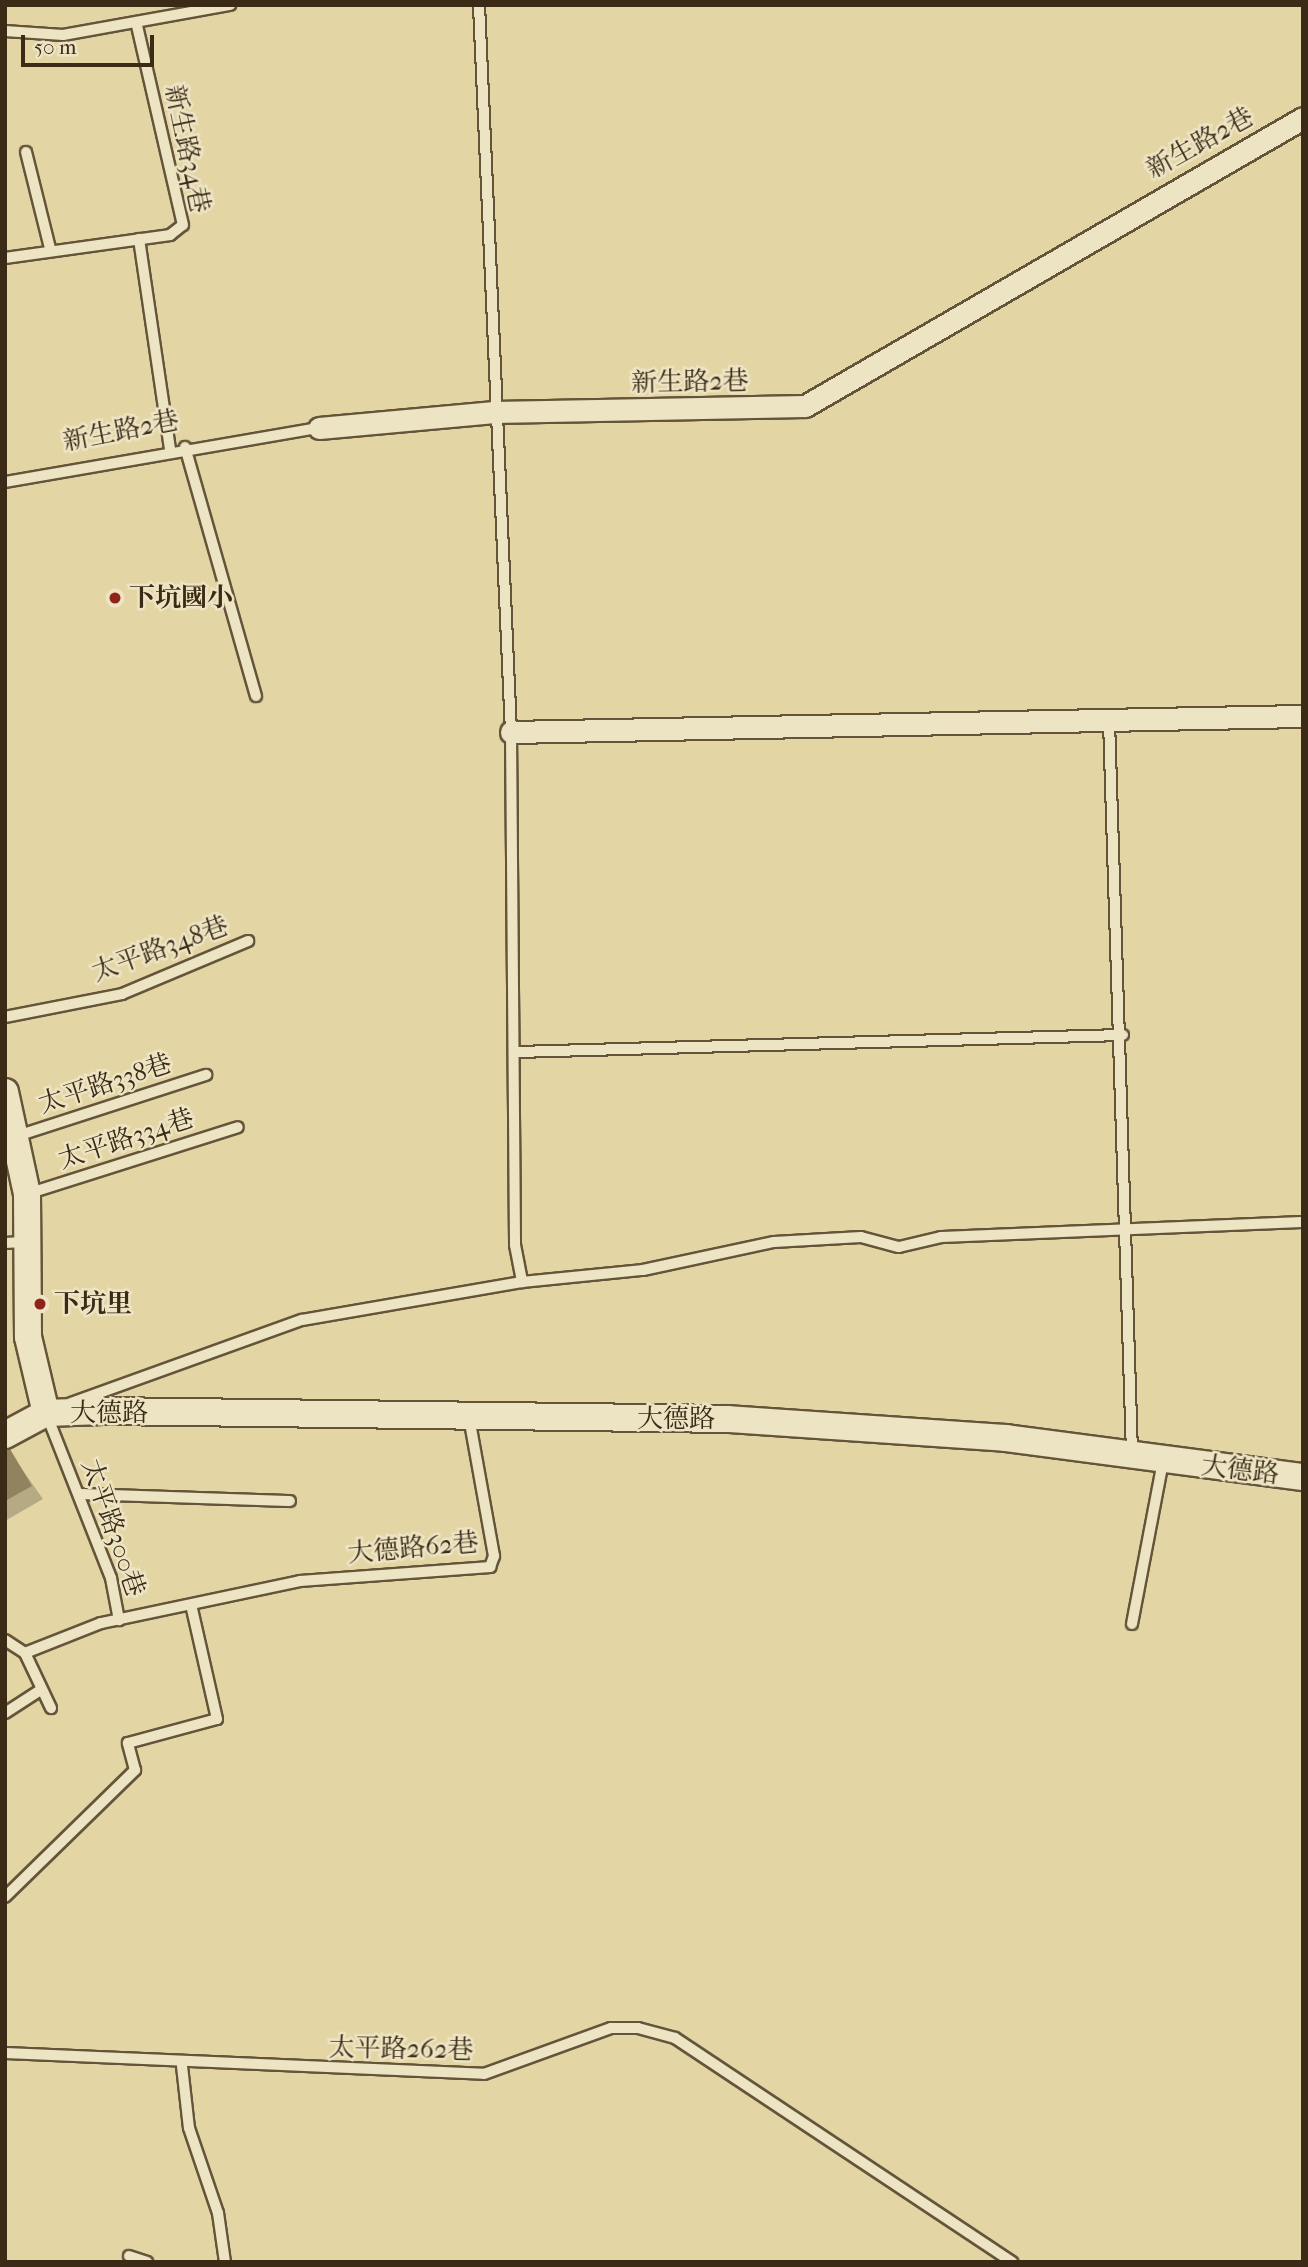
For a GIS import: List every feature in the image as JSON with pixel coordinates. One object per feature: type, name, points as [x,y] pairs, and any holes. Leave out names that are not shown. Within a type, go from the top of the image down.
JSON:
[{"type":"street","name":"新生路2巷","points":[[319,428],[494,412],[805,405],[1303,118]]},
{"type":"street","points":[[510,732],[1303,716]]},
{"type":"street","points":[[5,1435],[46,1413],[28,1337],[14,1242],[27,1194],[17,1136],[7,1103]]},
{"type":"street","name":"大德路","points":[[46,1413],[728,1419],[914,1430],[1132,1454],[1163,1461],[1303,1478]]},
{"type":"lane","points":[[5,31],[45,37],[137,26],[230,5]]},
{"type":"lane","points":[[479,5],[494,412],[510,732],[517,1052],[515,1245],[522,1282]]},
{"type":"lane","name":"新生路34巷","points":[[5,258],[50,248],[170,235],[183,225],[137,26]]},
{"type":"lane","points":[[26,152],[50,248]]},
{"type":"lane","points":[[139,239],[170,450]]},
{"type":"lane","name":"新生路2巷","points":[[5,482],[185,447],[319,428]]},
{"type":"lane","points":[[185,447],[256,696]]},
{"type":"lane","points":[[1109,721],[1123,1035],[1132,1454]]},
{"type":"lane","name":"太平路348巷","points":[[5,1017],[122,993],[248,941]]},
{"type":"lane","points":[[517,1052],[1123,1035]]},
{"type":"lane","name":"太平路338巷","points":[[17,1136],[206,1075]]},
{"type":"lane","name":"太平路334巷","points":[[27,1194],[238,1127]]},
{"type":"lane","points":[[46,1413],[302,1320],[522,1282],[643,1270],[774,1242],[861,1237],[912,1247],[941,1237],[1126,1227],[1303,1222]]},
{"type":"lane","name":"太平路300巷","points":[[46,1413],[79,1494],[120,1620]]},
{"type":"lane","name":"大德路62巷","points":[[191,1605],[300,1581],[490,1567],[494,1556],[470,1417]]},
{"type":"lane","points":[[1132,1624],[1163,1461]]},
{"type":"lane","points":[[79,1494],[290,1501]]},
{"type":"lane","points":[[5,1897],[135,1770],[128,1743],[217,1719],[191,1605]]},
{"type":"lane","name":"太平路300巷","points":[[25,1653],[72,1631],[191,1605]]},
{"type":"lane","points":[[5,1640],[25,1653],[38,1691],[51,1708]]},
{"type":"lane","points":[[5,1713],[38,1691]]},
{"type":"lane","name":"太平路262巷","points":[[5,2053],[182,2066],[484,2074],[611,2028],[638,2028],[675,2038],[1013,2262]]},
{"type":"lane","points":[[182,2066],[189,2128],[218,2213],[225,2262]]},
{"type":"lane","points":[[130,2256],[147,2262]]},
{"type":"building","points":[[10,1449],[32,1486],[5,1501],[5,1451]]},
{"type":"place","name":"下坑國小","points":[[115,598]]},
{"type":"place","name":"下坑里","points":[[40,1304]]}]
